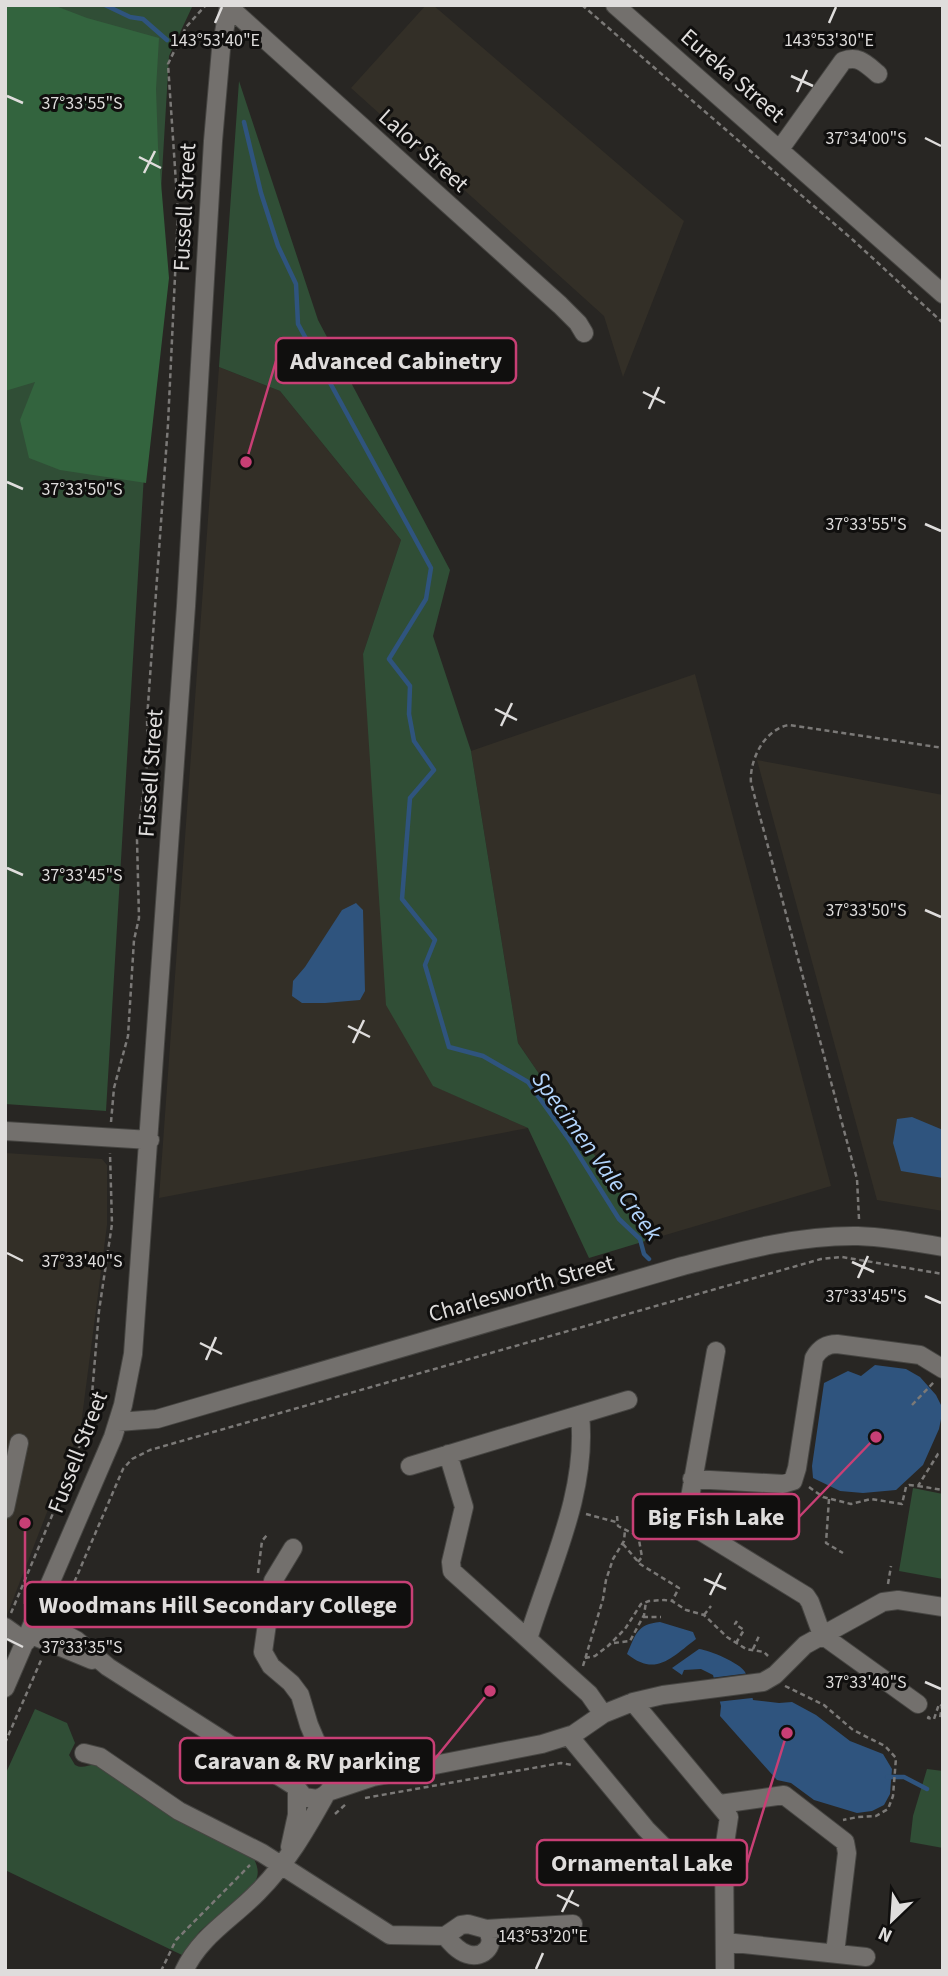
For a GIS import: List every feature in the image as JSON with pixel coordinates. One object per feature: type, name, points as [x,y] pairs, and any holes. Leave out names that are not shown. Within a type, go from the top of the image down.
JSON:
[{"type":"street","name":"Eureka Street","points":[[615,5],[943,294]]},
{"type":"street","name":"Lalor Street","points":[[228,6],[560,305],[584,332]]},
{"type":"street","name":"Fussell Street","points":[[5,1689],[118,1422],[133,1354],[186,606],[213,141],[221,49],[228,6]]},
{"type":"street","points":[[780,149],[843,61],[854,58],[861,60],[878,74]]},
{"type":"street","points":[[5,1131],[150,1140]]},
{"type":"street","name":"Charlesworth Street","points":[[118,1422],[165,1416],[725,1255],[782,1243],[859,1236],[943,1247]]},
{"type":"street","points":[[692,1479],[783,1484],[793,1481],[814,1361],[823,1348],[837,1344],[916,1354],[943,1369]]},
{"type":"street","points":[[716,1351],[686,1514],[689,1523],[806,1596],[822,1635],[918,1704]]},
{"type":"street","points":[[410,1466],[628,1400]]},
{"type":"street","points":[[528,1639],[576,1488],[582,1429],[580,1415]]},
{"type":"street","points":[[5,1509],[19,1443]]},
{"type":"street","points":[[448,1454],[464,1507],[451,1570],[589,1694],[603,1714]]},
{"type":"street","points":[[284,1861],[297,1815],[294,1777],[301,1765],[303,1729],[300,1695],[271,1666],[262,1652],[273,1581],[293,1548]]},
{"type":"street","points":[[8,1621],[108,1667],[296,1788],[301,1795],[317,1799],[373,1777],[542,1744],[569,1736],[603,1714],[633,1702],[663,1695],[760,1683],[775,1675],[801,1648],[887,1600],[943,1607]]},
{"type":"street","points":[[633,1702],[720,1804],[730,1820],[724,1850],[725,1971]]},
{"type":"street","points":[[184,1971],[202,1941],[257,1893],[284,1861],[303,1837],[327,1793],[332,1779],[303,1729]]},
{"type":"street","points":[[569,1736],[669,1852]]},
{"type":"street","points":[[84,1753],[104,1760],[179,1811],[262,1853],[284,1861],[387,1933],[445,1936],[465,1924],[475,1924],[486,1929],[573,1924]]},
{"type":"street","points":[[255,1763],[279,1767],[315,1761],[327,1767],[373,1777]]},
{"type":"street","points":[[720,1804],[784,1795],[844,1841],[848,1849],[835,1953]]},
{"type":"street","points":[[445,1936],[463,1953],[479,1955],[490,1947],[490,1935],[486,1929]]},
{"type":"street","points":[[725,1942],[866,1957]]},
{"type":"path","points":[[8,1621],[75,1461],[91,1406],[98,1321],[111,1224],[109,1139],[114,1088],[128,1036],[134,940],[139,918],[137,840],[148,758],[147,719],[169,398],[178,213],[168,64],[186,27],[206,5]]},
{"type":"path","points":[[582,5],[853,240],[943,323]]},
{"type":"path","points":[[859,1236],[857,1179],[751,783],[750,768],[772,733],[789,725],[943,748]]},
{"type":"path","points":[[5,1743],[123,1469],[132,1458],[150,1450],[821,1258],[842,1258],[943,1274]]},
{"type":"path","points":[[912,1405],[929,1387]]},
{"type":"path","points":[[918,1486],[938,1454],[943,1452]]},
{"type":"path","points":[[795,1476],[815,1493],[852,1504],[871,1499],[902,1504],[906,1487],[909,1485],[943,1490]]},
{"type":"path","points":[[829,1499],[826,1543],[843,1553]]},
{"type":"path","points":[[576,1511],[616,1522],[620,1527],[642,1536],[653,1530],[654,1516],[669,1521]]},
{"type":"path","points":[[616,1522],[617,1516]]},
{"type":"path","points":[[574,1681],[582,1669],[611,1563],[622,1544],[625,1530]]},
{"type":"path","points":[[638,1562],[642,1557],[639,1540],[642,1536]]},
{"type":"path","points":[[622,1544],[638,1562],[679,1588],[672,1601]]},
{"type":"path","points":[[889,1591],[891,1566]]},
{"type":"path","points":[[585,1658],[597,1655],[611,1643],[626,1627],[636,1609],[646,1602],[672,1601],[686,1611],[704,1615],[721,1633],[736,1643],[764,1652],[768,1656]]},
{"type":"path","points":[[611,1643],[630,1641],[643,1617],[646,1602]]},
{"type":"path","points":[[704,1615],[711,1606]]},
{"type":"path","points":[[643,1617],[661,1617]]},
{"type":"path","points":[[736,1643],[744,1630],[735,1624],[737,1620]]},
{"type":"path","points":[[753,1650],[759,1636]]},
{"type":"path","points":[[782,1684],[824,1705],[849,1727],[885,1746],[895,1756],[897,1764],[890,1807],[880,1815],[823,1825]]},
{"type":"path","points":[[255,1763],[264,1753],[277,1754],[289,1750],[303,1729]]},
{"type":"path","points":[[365,1798],[561,1763],[571,1764]]},
{"type":"path","points":[[328,1819],[353,1801]]},
{"type":"path","points":[[161,1971],[176,1940],[262,1853]]},
{"type":"shaded area","points":[[426,5],[433,5],[684,221],[623,377],[604,316],[351,88]]},
{"type":"shaded area","points":[[219,367],[280,391],[401,540],[363,654],[434,1086],[528,1128],[159,1198]]},
{"type":"shaded area","points":[[695,674],[831,1186],[652,1239],[518,1043],[471,751]]},
{"type":"shaded area","points":[[757,760],[943,795],[943,1211],[877,1200]]},
{"type":"shaded area","points":[[5,1153],[102,1159],[107,1165],[107,1225],[81,1425],[5,1620]]},
{"type":"green space","points":[[5,5],[193,5],[169,56],[106,1111],[5,1104]]},
{"type":"green space","points":[[5,5],[53,5],[87,18],[159,38],[156,89],[158,147],[169,278],[146,483],[60,470],[29,458],[20,420],[35,382],[5,391]]},
{"type":"green space","points":[[239,81],[318,320],[450,570],[433,636],[471,751],[518,1043],[652,1239],[589,1258],[528,1128],[433,1086],[386,1005],[363,654],[401,540],[280,391],[219,367]]},
{"type":"green space","points":[[913,1488],[943,1494],[943,1579],[899,1571]]},
{"type":"green space","points":[[35,1709],[67,1723],[75,1743],[69,1755],[75,1765],[98,1765],[253,1857],[258,1872],[252,1887],[200,1931],[182,1955],[5,1870],[5,1775]]},
{"type":"green space","points":[[927,1769],[943,1771],[943,1848],[910,1842],[913,1816]]},
{"type":"water","points":[[356,903],[363,910],[365,991],[360,1000],[302,1003],[292,996],[293,981],[342,910]]},
{"type":"water","points":[[912,1117],[943,1130],[943,1178],[901,1171],[893,1143],[897,1119]]},
{"type":"water","points":[[875,1365],[906,1369],[920,1377],[941,1405],[939,1429],[923,1465],[896,1490],[863,1493],[840,1491],[813,1478],[812,1466],[824,1383],[848,1371],[861,1376]]},
{"type":"water","points":[[660,1622],[693,1632],[696,1639],[671,1658],[655,1664],[637,1661],[627,1654],[642,1628]]},
{"type":"water","points":[[699,1649],[742,1668],[748,1678],[753,1700],[792,1702],[816,1715],[850,1741],[883,1754],[892,1769],[890,1794],[884,1805],[872,1811],[857,1813],[814,1800],[791,1783],[777,1780],[720,1716],[721,1706],[713,1675],[701,1669],[684,1670],[682,1675],[672,1668]]},
{"type":"pier","points":[[750,1673],[756,1697],[761,1697],[716,1702],[710,1678]]},
{"type":"waterway","name":"Specimen Vale Creek","points":[[105,5],[130,17],[143,19],[167,40]]},
{"type":"waterway","name":"Specimen Vale Creek","points":[[244,122],[261,193],[278,246],[296,284],[298,324],[431,568],[426,599],[389,659],[410,686],[409,714],[414,741],[434,770],[410,798],[402,899],[435,940],[425,965],[449,1047],[483,1056],[528,1082],[570,1141],[619,1219],[640,1239],[644,1254],[649,1259]]},
{"type":"waterway","name":"Specimen Vale Creek","points":[[887,1777],[904,1777],[927,1789]]},
{"type":"place","name":"Advanced Cabinetry","points":[[246,462]]},
{"type":"place","name":"Big Fish Lake","points":[[876,1437]]},
{"type":"place","name":"Woodmans Hill Secondary College","points":[[25,1523]]},
{"type":"place","name":"Caravan & RV parking","points":[[490,1691]]},
{"type":"place","name":"Ornamental Lake","points":[[787,1733]]}]
